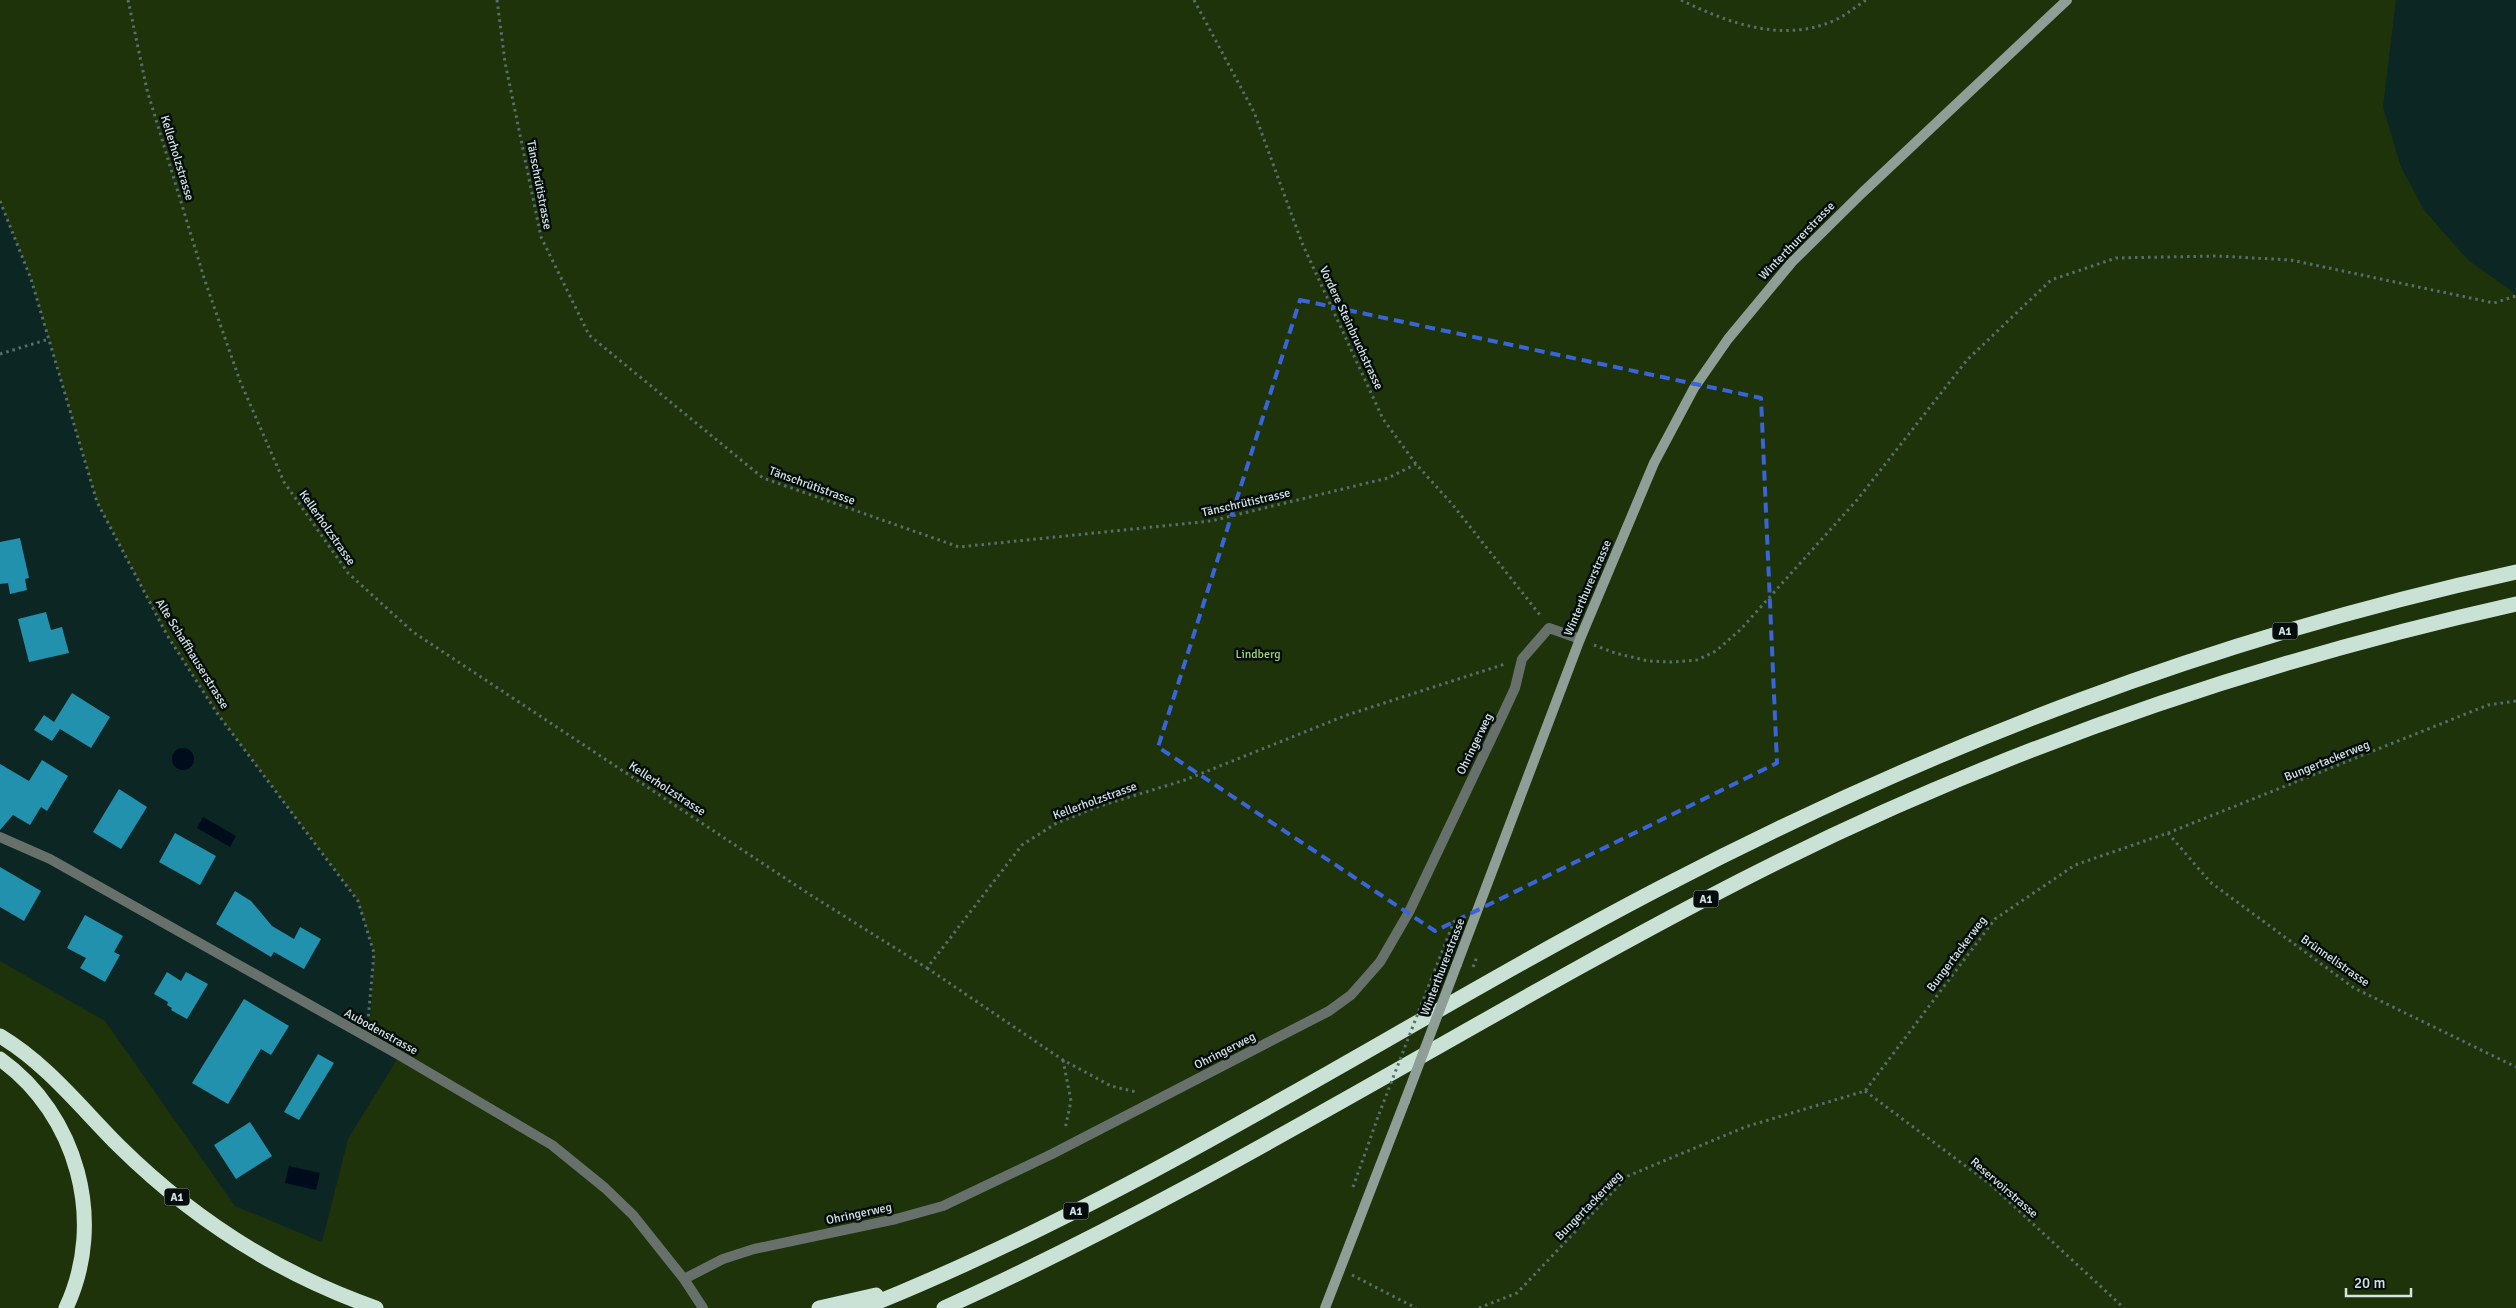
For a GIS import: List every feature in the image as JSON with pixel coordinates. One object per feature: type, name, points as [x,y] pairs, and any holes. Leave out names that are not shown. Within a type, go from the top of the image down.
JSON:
[{"type":"highway","name":"A1","points":[[863,1308],[919,1285],[1036,1230],[1140,1177],[1658,889],[1872,784],[2034,716],[2202,656],[2385,603],[2516,572]]},
{"type":"highway","name":"A1","points":[[944,1308],[1050,1258],[1155,1205],[1669,919],[1762,871],[1898,806],[2061,739],[2207,688],[2378,637],[2516,604]]},
{"type":"highway","name":"A1","points":[[0,1036],[39,1064],[141,1166],[206,1220],[282,1268],[376,1308]]},
{"type":"highway","points":[[0,1058],[17,1071],[46,1103],[66,1137],[76,1163],[85,1230],[79,1271],[66,1308]]},
{"type":"highway","name":"A1","points":[[819,1308],[919,1285]]},
{"type":"main road","name":"Winterthurerstrasse","points":[[1325,1308],[1580,639],[1654,462],[1694,388],[1728,338],[1764,293],[1835,219],[2067,0]]},
{"type":"street","points":[[1549,628],[1580,639]]},
{"type":"street","name":"Ohringerweg","points":[[684,1279],[723,1259],[754,1248],[896,1219],[936,1208],[1052,1154],[1329,1011],[1351,995],[1365,982],[1380,962],[1409,912],[1515,688],[1522,658],[1549,628]]},
{"type":"street","name":"Aubodenstrasse","points":[[0,837],[50,859],[364,1036],[552,1145],[619,1202],[684,1279],[703,1308]]},
{"type":"path","name":"Kellerholzstrasse","points":[[128,0],[147,90],[205,281],[240,381],[284,482],[348,573],[413,632],[809,894],[927,968],[1022,846],[1055,824],[1097,807],[1185,780],[1347,715],[1522,658]]},
{"type":"path","name":"Tänschrütistrasse","points":[[497,0],[505,62],[540,237],[590,335],[763,478],[959,547],[1211,521],[1388,478],[1416,464]]},
{"type":"path","name":"Vordere Steinbruchstrasse","points":[[1194,0],[1254,112],[1302,243],[1383,419],[1416,464],[1493,554],[1549,628]]},
{"type":"path","points":[[1681,0],[1703,11],[1746,26],[1779,31],[1807,29],[1834,20],[1866,0]]},
{"type":"path","name":"Alte Schaffhauserstrasse","points":[[0,201],[31,279],[97,502],[167,635],[217,713],[358,901],[374,953],[370,1010],[364,1036]]},
{"type":"path","points":[[1580,639],[1615,653],[1648,661],[1697,660],[1716,651],[1741,629],[1857,500],[1967,360],[2051,280],[2116,258],[2217,256],[2291,260],[2494,303],[2516,296]]},
{"type":"path","points":[[0,354],[49,339]]},
{"type":"path","name":"Bungertackerweg","points":[[1479,1308],[1517,1294],[1628,1176],[1745,1127],[1865,1091],[1995,919],[2076,865],[2168,833],[2488,705],[2516,701]]},
{"type":"path","name":"Brünnelistrasse","points":[[2168,833],[2210,882],[2354,988],[2516,1067]]},
{"type":"path","points":[[1379,1114],[1458,912]]},
{"type":"path","points":[[927,968],[1063,1060],[1111,1086],[1159,1098]]},
{"type":"path","points":[[1052,1154],[1066,1128],[1071,1101],[1063,1060]]},
{"type":"path","name":"Reservoirstrasse","points":[[1865,1091],[1991,1185],[2124,1308]]},
{"type":"path","points":[[1340,1269],[1416,1308]]},
{"type":"highlighted area","points":[[1300,300],[1761,398],[1777,763],[1435,931],[1158,747]]},
{"type":"green space","name":"Lindberg","points":[[0,0],[2396,0],[2383,107],[2401,167],[2424,210],[2468,260],[2516,294],[2516,1308],[0,1308],[0,961],[105,1021],[235,1206],[322,1242],[348,1139],[399,1056],[364,1036],[371,1010],[374,953],[358,901],[217,713],[167,635],[97,502],[31,279],[0,201]]},
{"type":"water","points":[[179,748],[187,748],[194,755],[194,763],[187,770],[179,770],[172,763],[172,755]]},
{"type":"water","points":[[203,817],[236,836],[230,847],[197,828]]},
{"type":"water","points":[[289,1166],[320,1173],[316,1190],[285,1183]]},
{"type":"building","points":[[20,538],[29,578],[25,579],[27,590],[10,594],[8,583],[0,584],[0,542]]},
{"type":"building","points":[[46,612],[51,630],[62,627],[69,653],[29,662],[18,619]]},
{"type":"building","points":[[72,693],[110,717],[91,748],[60,729],[52,741],[34,730],[44,715],[54,722]]},
{"type":"building","points":[[42,760],[68,776],[47,811],[41,807],[30,825],[13,815],[0,830],[0,764],[29,781]]},
{"type":"building","points":[[119,789],[147,807],[121,849],[93,832]]},
{"type":"building","points":[[175,833],[216,856],[200,885],[159,862]]},
{"type":"building","points":[[0,867],[41,891],[24,921],[0,907]]},
{"type":"building","points":[[235,891],[251,901],[272,926],[294,939],[300,927],[321,939],[304,969],[274,952],[271,957],[216,924]]},
{"type":"building","points":[[85,915],[123,936],[114,952],[120,955],[105,982],[80,968],[86,958],[67,948]]},
{"type":"building","points":[[167,972],[181,981],[186,972],[208,984],[187,1019],[171,1010],[172,1008],[167,1005],[168,1002],[154,994]]},
{"type":"building","points":[[244,999],[289,1026],[271,1055],[261,1049],[228,1104],[192,1083]]},
{"type":"building","points":[[318,1054],[334,1063],[299,1120],[284,1112]]},
{"type":"building","points":[[250,1122],[272,1156],[236,1179],[214,1145]]}]
